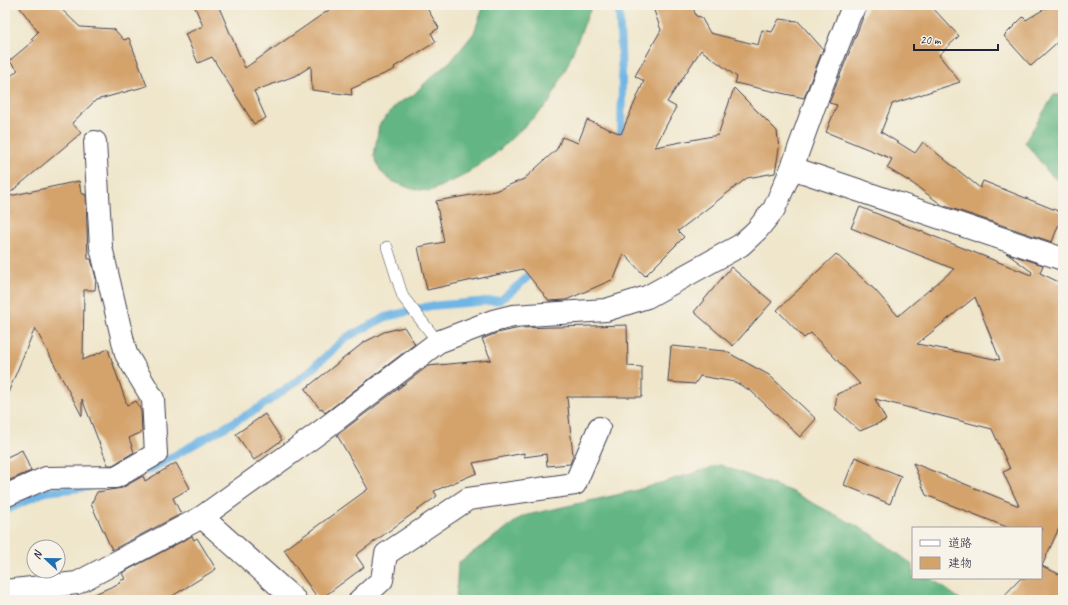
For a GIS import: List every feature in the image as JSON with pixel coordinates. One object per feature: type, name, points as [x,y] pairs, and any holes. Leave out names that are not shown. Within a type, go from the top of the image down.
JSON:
[{"type":"street","points":[[5,591],[77,583],[202,517],[320,432],[438,342],[493,320],[513,316],[606,310],[647,297],[741,245],[757,230],[774,209],[792,168],[850,14],[856,5]]},
{"type":"street","points":[[5,496],[46,478],[116,477],[156,454],[153,399],[126,354],[101,247],[96,142]]},
{"type":"street","points":[[792,168],[1063,259]]},
{"type":"street","points":[[360,600],[382,580],[386,554],[468,499],[575,484],[599,428]]},
{"type":"street","points":[[202,517],[295,600]]},
{"type":"lane","points":[[387,248],[403,297],[438,342]]},
{"type":"green space","points":[[484,5],[592,5],[568,64],[549,103],[495,154],[461,177],[430,191],[412,189],[392,181],[381,172],[374,156],[379,125],[398,103],[412,96],[429,79],[453,59],[474,33]]},
{"type":"green space","points":[[1054,95],[1063,95],[1063,185],[1049,173],[1025,142]]},
{"type":"green space","points":[[720,465],[790,491],[870,533],[912,564],[912,579],[932,579],[961,600],[456,600],[458,563],[523,516],[634,491]]},
{"type":"building","points":[[18,5],[57,5],[80,27],[114,29],[124,40],[129,38],[147,86],[96,100],[72,123],[81,133],[5,197],[5,81],[18,70],[9,61],[33,41],[31,39],[38,32]]},
{"type":"building","points":[[194,5],[218,5],[245,68],[336,5],[425,5],[439,28],[431,33],[436,42],[394,67],[395,69],[351,89],[352,95],[312,90],[311,66],[297,75],[254,91],[266,118],[254,124],[212,57],[198,63],[185,34],[203,26]]},
{"type":"building","points":[[652,5],[692,5],[696,16],[701,17],[710,33],[758,45],[762,30],[772,32],[779,19],[798,21],[823,49],[804,98],[735,83],[737,77],[701,50],[667,102],[676,107],[655,147],[718,135],[734,88],[777,131],[779,149],[775,173],[747,178],[678,231],[684,237],[645,276],[624,254],[614,279],[566,300],[549,301],[523,269],[427,290],[418,247],[444,242],[436,201],[495,191],[524,179],[557,149],[562,137],[578,143],[587,120],[621,134],[644,81],[635,76],[661,30]]},
{"type":"building","points":[[868,5],[930,5],[959,36],[939,55],[960,82],[892,104],[881,132],[915,153],[923,142],[980,188],[983,181],[1063,213],[1052,242],[942,205],[912,183],[887,168],[892,159],[826,132],[837,105],[829,103]]},
{"type":"building","points":[[1051,5],[1063,5],[1063,37],[1031,66],[1004,36],[1023,17],[1026,20]]},
{"type":"building","points":[[79,181],[81,193],[86,195],[88,259],[91,259],[96,278],[95,290],[84,290],[83,360],[108,349],[127,405],[136,401],[141,411],[142,432],[129,438],[134,452],[113,465],[108,465],[82,399],[82,416],[35,328],[5,400],[5,197]]},
{"type":"building","points":[[860,207],[1031,275],[1032,272],[1006,253],[1043,265],[1040,273],[1063,284],[1063,518],[1061,523],[1063,523],[1063,528],[1059,528],[1042,566],[1042,527],[1006,527],[926,495],[913,463],[1019,506],[1003,472],[1010,469],[992,429],[875,399],[886,420],[860,431],[835,409],[837,394],[860,384],[811,333],[804,338],[777,310],[836,254],[875,290],[898,316],[954,269],[851,228]],"holes":[[[975,297],[1000,360],[917,344]]]},
{"type":"building","points":[[731,267],[772,302],[733,346],[694,312]]},
{"type":"building","points":[[627,325],[628,366],[642,367],[642,397],[567,397],[573,456],[570,464],[547,466],[546,454],[524,457],[524,453],[473,463],[477,473],[434,491],[437,496],[356,555],[364,567],[319,600],[284,550],[368,489],[337,435],[428,366],[491,360],[482,339],[497,333],[520,328]]},
{"type":"building","points":[[404,327],[415,344],[325,413],[322,408],[320,409],[305,389],[363,343],[384,332]]},
{"type":"building","points":[[671,346],[725,351],[769,375],[816,419],[800,437],[751,391],[735,382],[700,376],[695,384],[668,382]]},
{"type":"building","points":[[265,414],[282,440],[254,460],[236,434]]},
{"type":"building","points":[[22,450],[31,471],[5,482],[5,458]]},
{"type":"building","points":[[855,457],[901,476],[890,504],[844,485]]},
{"type":"building","points":[[176,463],[190,488],[173,498],[181,514],[112,550],[91,504],[97,492],[122,488],[143,476],[145,481]]},
{"type":"building","points":[[192,536],[194,540],[197,538],[216,569],[166,600],[81,600],[120,583],[119,581],[125,579],[122,573]]},
{"type":"building","points":[[1042,566],[1063,576],[1063,600],[1000,600],[1020,579],[1042,579]]},
{"type":"waterway","points":[[619,5],[622,77],[621,144]]},
{"type":"waterway","points":[[147,471],[259,408],[305,375],[347,337],[386,317],[430,306],[501,300],[536,270]]},
{"type":"waterway","points":[[5,511],[45,492],[89,487]]}]
